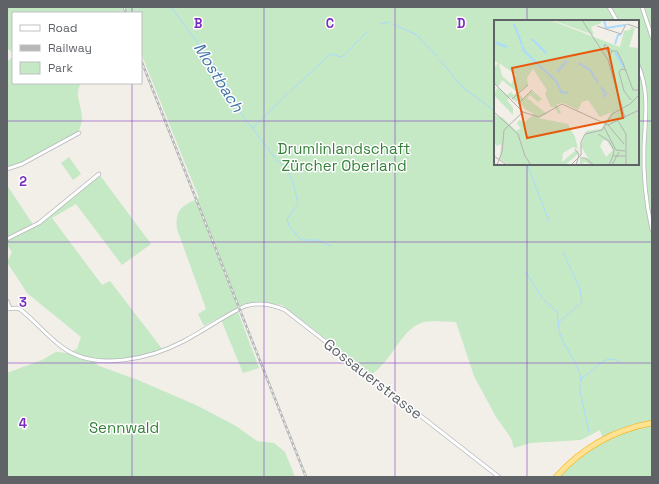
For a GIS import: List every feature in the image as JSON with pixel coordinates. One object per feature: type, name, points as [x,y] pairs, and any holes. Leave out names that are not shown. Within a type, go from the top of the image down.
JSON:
[{"type":"highway","points":[[556,477],[578,455],[599,441],[626,429],[652,423]]},
{"type":"street","points":[[609,7],[616,20]]},
{"type":"street","points":[[642,7],[652,37]]},
{"type":"street","points":[[639,68],[644,81],[646,96],[644,157],[647,198],[652,230]]},
{"type":"street","points":[[7,169],[22,164],[79,133]]},
{"type":"street","points":[[7,239],[39,223],[57,206],[99,174]]},
{"type":"street","points":[[7,301],[9,308]]},
{"type":"street","name":"Gossauerstrasse","points":[[9,308],[17,308],[24,313],[62,348],[86,359],[106,362],[137,357],[174,346],[239,308],[254,303],[266,303],[285,310],[499,477]]},
{"type":"green space","name":"Drumlinlandschaft Zürcher Oberland","points":[[7,7],[652,7],[652,477],[556,477],[603,439],[600,430],[581,440],[530,443],[514,448],[511,438],[496,417],[474,376],[456,322],[438,321],[421,323],[414,326],[379,369],[372,374],[282,305],[261,302],[243,304],[242,307],[242,305],[235,309],[238,312],[259,368],[243,373],[220,317],[204,326],[198,314],[206,309],[177,229],[177,217],[184,206],[199,198],[142,56],[142,12],[12,12],[12,52],[7,48]]},
{"type":"green space","points":[[12,57],[12,84],[81,84],[79,86],[78,95],[82,119],[78,133],[21,163],[7,168],[7,62]]},
{"type":"green space","points":[[69,157],[81,174],[73,180],[61,163]]},
{"type":"green space","name":"Sennwald","points":[[99,174],[151,244],[122,265],[76,204],[52,218],[102,285],[110,281],[163,350],[129,359],[93,361],[99,366],[138,380],[196,405],[236,426],[257,441],[274,443],[285,452],[295,477],[7,477],[7,373],[42,360],[56,352],[68,353],[77,349],[81,337],[27,293],[7,262],[12,252],[7,245],[7,185],[34,226]]},
{"type":"waterway","name":"Mostbach","points":[[171,7],[218,70],[232,101],[275,158]]},
{"type":"waterway","points":[[380,24],[389,22]]},
{"type":"waterway","points":[[393,24],[417,35],[437,56]]},
{"type":"waterway","name":"Mostbach","points":[[291,91],[330,54],[342,57],[368,31]]},
{"type":"waterway","points":[[439,59],[462,87],[494,110]]},
{"type":"waterway","name":"Mostbach","points":[[253,128],[288,93]]},
{"type":"waterway","name":"Mostbach","points":[[276,160],[281,163],[289,173],[292,179],[298,204],[287,219],[289,226],[301,240],[317,240],[331,246]]},
{"type":"waterway","points":[[527,165],[549,221]]},
{"type":"waterway","points":[[558,323],[582,302],[580,289],[563,252]]},
{"type":"waterway","points":[[526,272],[542,298]]},
{"type":"waterway","points":[[544,300],[557,312],[559,329]]},
{"type":"waterway","points":[[559,331],[564,344],[575,362],[581,382]]},
{"type":"waterway","points":[[590,372],[608,359],[616,360],[621,363]]},
{"type":"waterway","points":[[581,379],[589,373]]},
{"type":"waterway","points":[[580,385],[589,432]]},
{"type":"railway","points":[[124,7],[126,12]]},
{"type":"railway","points":[[142,63],[306,477]]}]
